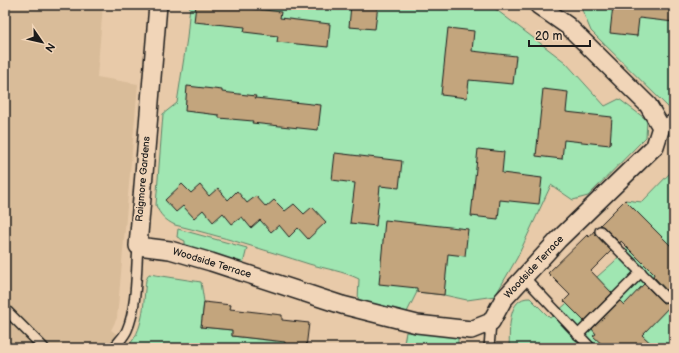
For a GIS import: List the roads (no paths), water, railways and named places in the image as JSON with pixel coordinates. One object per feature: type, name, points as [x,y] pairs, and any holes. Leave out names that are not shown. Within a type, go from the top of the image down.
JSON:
[{"type":"street","name":"Raigmore Gardens","points":[[138,246],[158,5]]},
{"type":"street","name":"Woodside Terrace","points":[[138,246],[170,250],[342,305],[417,324],[471,330],[491,322],[503,300],[558,240],[655,146],[667,122],[568,26],[538,5]]},
{"type":"lane","points":[[600,231],[665,297]]},
{"type":"lane","name":"Raigmore Gardens","points":[[114,348],[126,332],[131,318],[134,303],[138,246]]},
{"type":"lane","points":[[578,335],[641,272]]},
{"type":"lane","points":[[524,277],[591,348]]},
{"type":"lane","points":[[5,309],[44,348]]},
{"type":"lane","points":[[489,348],[491,322]]}]
